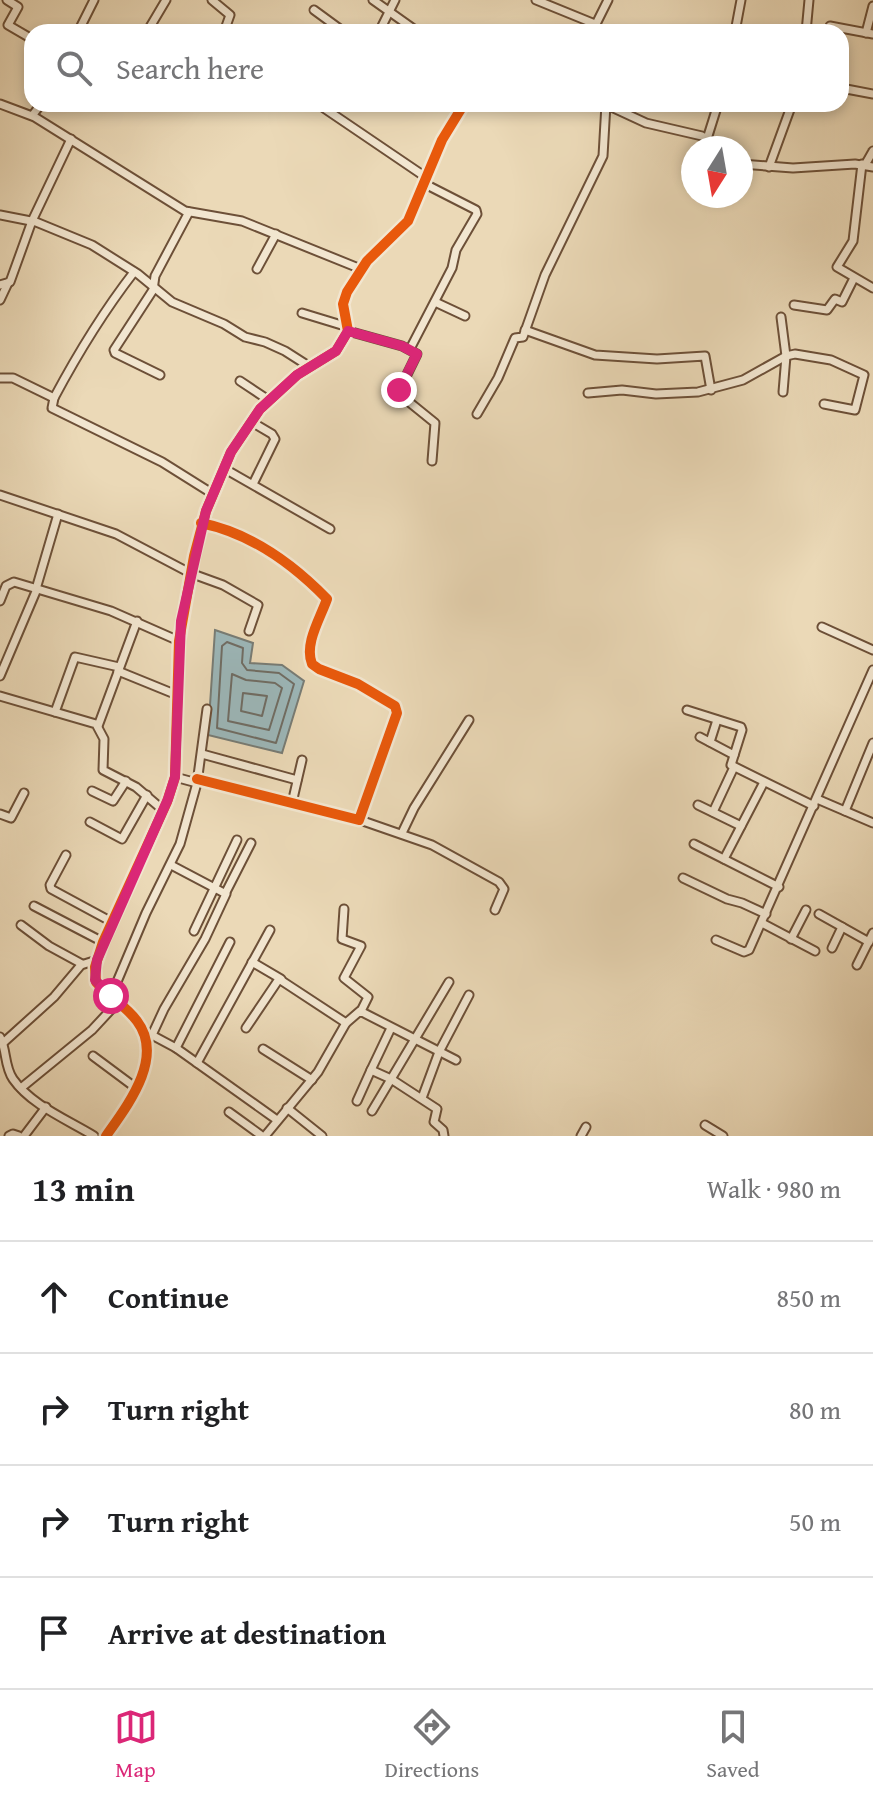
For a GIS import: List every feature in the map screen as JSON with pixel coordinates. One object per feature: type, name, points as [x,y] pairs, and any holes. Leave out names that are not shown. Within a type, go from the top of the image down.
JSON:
[{"type":"street","points":[[7,0],[18,7],[8,25],[24,34]]},
{"type":"street","points":[[82,24],[94,0]]},
{"type":"street","points":[[152,24],[166,0]]},
{"type":"street","points":[[212,0],[230,15],[227,24]]},
{"type":"street","points":[[373,0],[406,24]]},
{"type":"street","points":[[383,24],[395,0]]},
{"type":"street","points":[[536,0],[586,24]]},
{"type":"street","points":[[596,24],[608,0]]},
{"type":"street","points":[[736,24],[741,0]]},
{"type":"street","points":[[807,24],[809,0]]},
{"type":"street","points":[[849,30],[869,34],[873,9]]},
{"type":"street","points":[[314,10],[333,24]]},
{"type":"street","points":[[849,90],[873,94]]},
{"type":"street","points":[[0,104],[33,116],[189,212],[232,218],[361,269]]},
{"type":"street","points":[[33,116],[36,112]]},
{"type":"street","points":[[329,112],[426,181],[477,212],[410,349]]},
{"type":"street","points":[[106,1136],[136,1088],[146,1062],[143,1031],[134,1017],[95,980],[97,960],[175,777],[179,641],[201,523],[231,452],[267,399],[336,351],[348,329],[344,302],[361,269],[408,221],[442,140],[459,112]]},
{"type":"street","points":[[477,414],[498,378],[515,338],[522,337],[545,275],[603,156],[606,112]]},
{"type":"street","points":[[623,112],[646,123],[696,136]]},
{"type":"street","points":[[708,136],[715,112]]},
{"type":"street","points":[[769,167],[789,112]]},
{"type":"street","points":[[0,300],[4,284],[71,139]]},
{"type":"street","points":[[873,151],[867,165],[853,241],[837,267],[873,288]]},
{"type":"street","points":[[753,165],[867,165]]},
{"type":"street","points":[[160,375],[114,350],[153,286],[155,276],[189,212]]},
{"type":"street","points":[[0,215],[32,221],[92,245],[176,304],[224,324],[245,337],[275,346],[310,367]]},
{"type":"street","points":[[257,269],[276,234]]},
{"type":"street","points":[[134,272],[94,326],[54,398],[53,410],[162,462],[213,494]]},
{"type":"street","points":[[794,305],[827,310],[835,299],[842,302],[854,278]]},
{"type":"street","points":[[435,302],[465,316]]},
{"type":"street","points":[[302,313],[410,349],[418,356],[398,393],[435,423],[432,461]]},
{"type":"street","points":[[781,317],[786,356],[783,392]]},
{"type":"street","points":[[525,330],[595,355],[657,359],[705,356],[711,390]]},
{"type":"street","points":[[588,393],[622,390],[674,394],[711,390],[753,377],[786,356],[801,354],[824,358],[864,375],[856,410],[824,404]]},
{"type":"street","points":[[0,378],[13,378],[54,398]]},
{"type":"street","points":[[240,381],[267,399]]},
{"type":"street","points":[[250,421],[275,439],[253,484]]},
{"type":"street","points":[[225,469],[330,529]]},
{"type":"street","points":[[0,495],[116,534],[190,573],[218,582],[258,605],[249,631]]},
{"type":"street","points":[[0,676],[36,589],[58,514]]},
{"type":"street","points":[[201,523],[237,533],[299,570],[327,599],[311,642],[308,655],[312,664],[358,684],[397,709],[360,820]]},
{"type":"street","points":[[0,601],[11,582],[72,598],[137,621],[179,641]]},
{"type":"street","points":[[137,621],[98,726],[104,739],[103,769],[147,795],[163,810]]},
{"type":"street","points":[[822,627],[873,650]]},
{"type":"street","points":[[55,712],[75,657],[118,669],[177,695]]},
{"type":"street","points":[[716,940],[747,952],[779,887],[873,670]]},
{"type":"street","points":[[0,696],[98,726]]},
{"type":"street","points":[[21,1088],[92,1030],[114,999],[146,913],[180,844],[197,781],[207,709]]},
{"type":"street","points":[[687,710],[742,729],[731,765],[734,767],[764,782],[873,823]]},
{"type":"street","points":[[402,833],[414,808],[469,720]]},
{"type":"street","points":[[710,742],[717,720]]},
{"type":"street","points":[[700,737],[734,755]]},
{"type":"street","points":[[845,811],[873,743]]},
{"type":"street","points":[[202,754],[297,780]]},
{"type":"street","points":[[292,803],[302,760]]},
{"type":"street","points":[[713,812],[734,767]]},
{"type":"street","points":[[175,777],[360,820],[453,854],[499,882],[504,889],[495,910]]},
{"type":"street","points":[[92,791],[113,801],[126,781]]},
{"type":"street","points":[[724,859],[764,782]]},
{"type":"street","points":[[0,814],[11,818],[24,793]]},
{"type":"street","points":[[90,822],[122,839],[147,795]]},
{"type":"street","points":[[698,805],[741,826]]},
{"type":"street","points":[[194,931],[237,840]]},
{"type":"street","points":[[152,1035],[205,939],[251,843]]},
{"type":"street","points":[[694,844],[779,887]]},
{"type":"street","points":[[66,855],[50,885],[51,889],[112,922]]},
{"type":"street","points":[[171,865],[226,892]]},
{"type":"street","points":[[683,878],[766,914]]},
{"type":"street","points":[[34,906],[103,942]]},
{"type":"street","points":[[229,1112],[263,1136],[312,1080],[346,1023],[361,1011],[367,996],[344,978],[361,946],[341,938],[344,909]]},
{"type":"street","points":[[791,939],[806,910]]},
{"type":"street","points":[[819,914],[869,942]]},
{"type":"street","points":[[762,923],[815,951]]},
{"type":"street","points":[[21,925],[49,946],[82,964]]},
{"type":"street","points":[[832,948],[842,927]]},
{"type":"street","points":[[197,1063],[270,930]]},
{"type":"street","points":[[857,965],[873,933]]},
{"type":"street","points":[[176,1048],[230,942]]},
{"type":"street","points":[[94,1136],[21,1088],[8,1070],[2,1040],[54,997],[82,964],[97,960]]},
{"type":"street","points":[[252,962],[346,1023]]},
{"type":"street","points":[[246,1028],[281,979]]},
{"type":"street","points":[[372,1111],[449,982]]},
{"type":"street","points":[[422,1098],[439,1052],[469,995]]},
{"type":"street","points":[[361,1011],[456,1060]]},
{"type":"street","points":[[357,1101],[391,1028]]},
{"type":"street","points":[[143,1031],[176,1048],[277,1120]]},
{"type":"street","points":[[263,1049],[312,1080]]},
{"type":"street","points":[[93,1056],[136,1088]]},
{"type":"street","points":[[371,1070],[391,1079],[438,1111],[434,1122],[443,1130],[444,1136]]},
{"type":"street","points":[[9,1136],[22,1136],[46,1107]]},
{"type":"street","points":[[287,1108],[322,1136]]},
{"type":"street","points":[[705,1125],[723,1136]]},
{"type":"street","points":[[581,1136],[586,1127]]},
{"type":"water","points":[[215,630],[253,643],[250,663],[282,665],[304,681],[282,753],[208,735]]},
{"type":"cycle path","points":[[106,1136],[140,1081],[147,1050],[145,1035],[137,1021],[96,982],[95,967],[175,777],[179,641],[194,556],[206,511],[231,452],[260,409],[297,375],[336,351],[348,331],[343,304],[347,292],[367,261],[408,221],[442,140],[459,112]]},
{"type":"cycle path","points":[[197,779],[359,820],[397,713],[395,706],[358,684],[312,664],[311,640],[327,599],[314,586],[285,562],[253,542],[201,523]]},
{"type":"route","points":[[111,996],[95,980],[94,973],[112,922],[175,777],[181,621],[201,523],[231,452],[267,399],[297,375],[336,351],[348,331],[402,346],[417,354],[399,390]]}]
